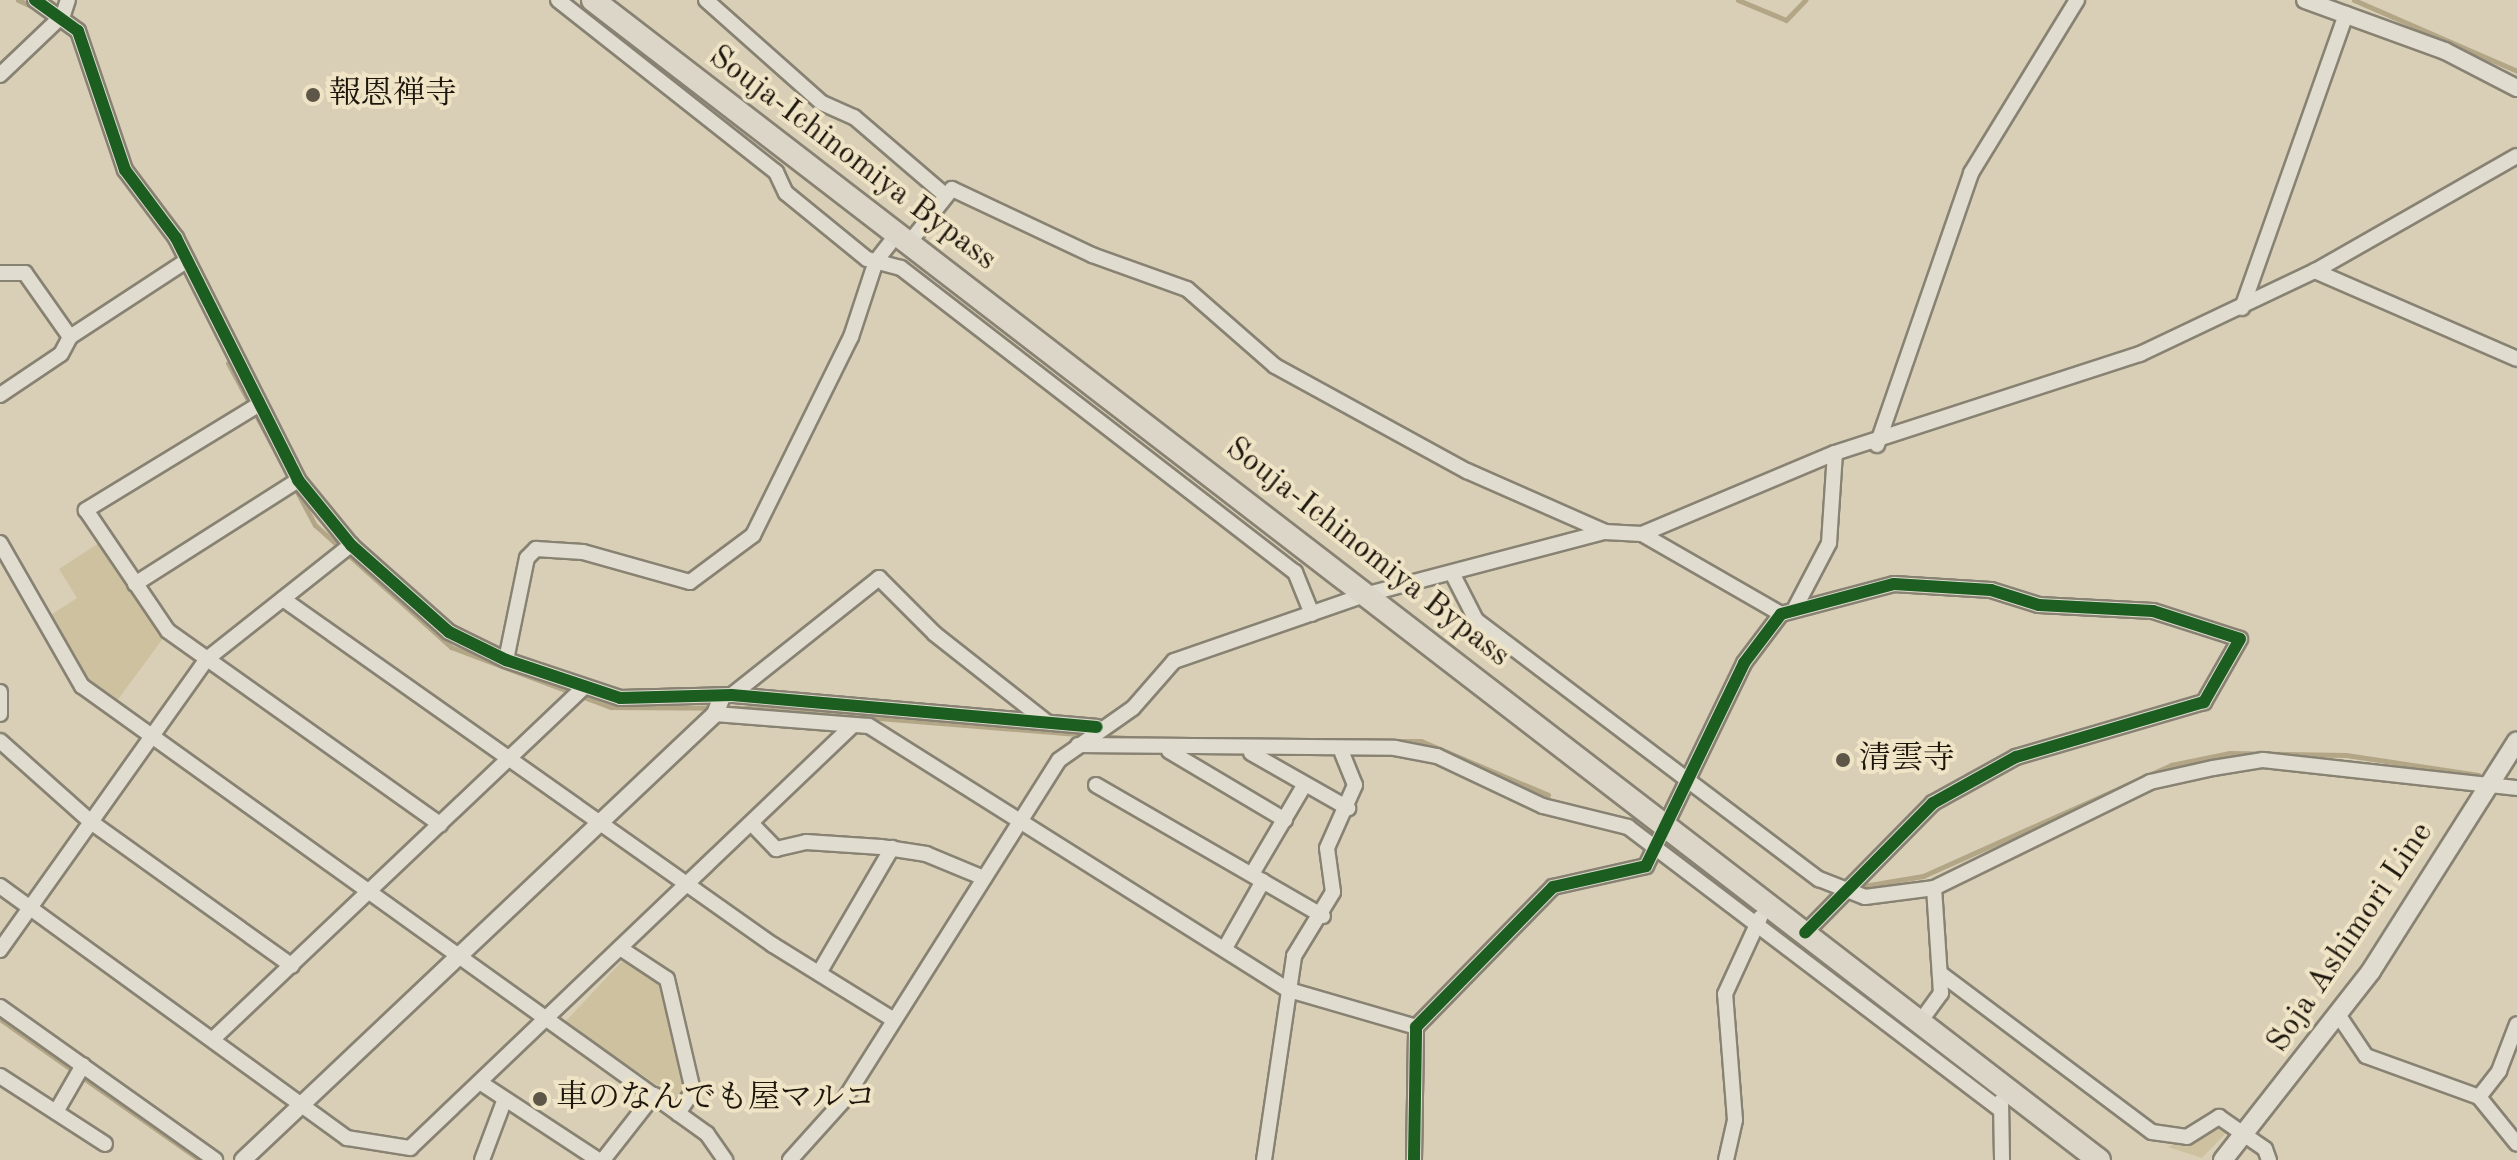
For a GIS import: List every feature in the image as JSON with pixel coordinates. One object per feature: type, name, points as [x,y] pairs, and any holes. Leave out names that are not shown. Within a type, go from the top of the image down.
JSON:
[{"type":"highway","name":"Souja-Ichinomiya Bypass","points":[[593,0],[1667,824],[1920,1022],[2002,1099],[2099,1160]]},
{"type":"main road","name":"Soja Ashimori Line","points":[[2223,1160],[2339,1016],[2517,741]]},
{"type":"street","points":[[35,0],[63,15],[89,55],[125,170],[186,261],[252,409],[293,483],[344,551],[449,632],[578,692],[620,698],[1046,721],[1087,735],[1169,750],[1342,752],[1395,748],[1437,756],[1543,806],[1628,827],[1654,852],[2002,1099],[2002,1160]]},
{"type":"street","points":[[0,75],[63,15],[68,0]]},
{"type":"street","points":[[558,0],[776,172],[786,193],[876,261],[901,268],[1295,572],[1312,614]]},
{"type":"street","points":[[706,0],[822,103],[854,117],[945,195]]},
{"type":"street","points":[[1877,445],[1971,173],[2077,0]]},
{"type":"street","points":[[2305,0],[2445,51],[2517,88]]},
{"type":"street","points":[[2242,308],[2346,14]]},
{"type":"street","points":[[1642,534],[1835,453],[1877,445],[2070,382],[2242,308],[2315,271],[2517,156]]},
{"type":"street","points":[[506,660],[527,558],[536,549],[583,552],[690,582],[753,535],[851,337],[876,261],[952,189],[1092,255],[1187,289],[1275,366],[1467,471],[1605,532]]},
{"type":"street","points":[[0,395],[61,354],[70,337],[186,261]]},
{"type":"street","points":[[2315,271],[2517,359]]},
{"type":"street","points":[[0,273],[25,273],[70,337]]},
{"type":"street","points":[[252,409],[86,510],[168,631],[440,824]]},
{"type":"street","points":[[1414,1160],[1416,1027],[1553,887],[1633,874],[1654,852],[1744,663],[1788,612],[1829,543],[1835,453]]},
{"type":"street","points":[[135,584],[293,483]]},
{"type":"street","points":[[790,1160],[844,1100],[1059,760],[1087,735],[1133,708],[1174,661],[1368,594],[1452,573],[1549,541],[1605,532],[1642,534],[1788,612],[1894,584],[1991,590],[2039,605],[2153,611],[2240,639],[2204,702],[2016,757],[1933,803],[1843,890],[1805,933]]},
{"type":"street","points":[[0,543],[82,686],[654,1095],[678,1113],[725,1160]]},
{"type":"street","points":[[0,950],[207,659],[344,551]]},
{"type":"street","points":[[1452,573],[1476,620],[1688,776],[1819,879],[1865,897],[1934,888],[2150,782],[2213,768],[2263,760],[2517,788]]},
{"type":"street","points":[[243,1160],[721,704],[879,578],[935,634],[1046,721]]},
{"type":"street","points":[[283,599],[690,885],[894,1020]]},
{"type":"street","points":[[0,692],[0,714]]},
{"type":"street","points":[[213,1039],[578,692]]},
{"type":"street","points":[[721,704],[852,726],[869,726],[1289,990],[1416,1027]]},
{"type":"street","points":[[0,886],[305,1102],[347,1138],[410,1148],[690,885],[852,726]]},
{"type":"street","points":[[0,741],[91,822],[292,966]]},
{"type":"street","points":[[1169,750],[1285,820]]},
{"type":"street","points":[[1248,751],[1348,808]]},
{"type":"street","points":[[1264,1160],[1294,956],[1323,916],[1333,892],[1327,848],[1348,808],[1355,785],[1342,752]]},
{"type":"street","points":[[1225,948],[1305,784]]},
{"type":"street","points":[[1096,785],[1323,916]]},
{"type":"street","points":[[752,824],[776,849],[806,842],[892,848],[984,878]]},
{"type":"street","points":[[819,973],[892,848]]},
{"type":"street","points":[[1920,1022],[1941,993],[1934,888]]},
{"type":"street","points":[[1726,1160],[1735,1120],[1725,994],[1755,925],[1770,905]]},
{"type":"street","points":[[620,948],[667,979],[693,1091],[678,1113]]},
{"type":"street","points":[[1940,973],[2161,1138],[2187,1137],[2219,1117],[2245,1135],[2269,1160]]},
{"type":"street","points":[[0,1007],[215,1160]]},
{"type":"street","points":[[2339,1016],[2366,1056],[2479,1097],[2517,1144]]},
{"type":"street","points":[[2479,1097],[2499,1071],[2517,1024]]},
{"type":"street","points":[[56,1112],[83,1065]]},
{"type":"street","points":[[0,1076],[105,1144]]},
{"type":"street","points":[[481,1083],[503,1104],[601,1160],[654,1095]]},
{"type":"street","points":[[482,1160],[503,1104]]},
{"type":"shaded area","points":[[102,541],[164,637],[116,702],[85,679],[46,618],[77,598],[59,569]]},
{"type":"shaded area","points":[[624,959],[664,986],[689,1088],[682,1102],[565,1022]]},
{"type":"shaded area","points":[[2215,1123],[2227,1132],[2202,1158],[2168,1147]]},
{"type":"waterway","points":[[18,0],[36,8]]},
{"type":"waterway","points":[[1738,0],[1786,20],[1805,0]]},
{"type":"waterway","points":[[2354,0],[2517,71]]},
{"type":"waterway","points":[[228,363],[315,525],[451,647],[611,707],[755,708],[1090,735]]},
{"type":"waterway","points":[[1100,736],[1142,739]]},
{"type":"waterway","points":[[1336,741],[1421,741],[1548,795]]},
{"type":"waterway","points":[[1863,886],[1923,876],[2171,765],[2230,753],[2346,755],[2478,775]]},
{"type":"waterway","points":[[0,1019],[200,1160]]},
{"type":"cycle path","points":[[35,0],[78,31],[125,170],[176,238],[298,480],[351,545],[449,632],[506,660],[620,698],[732,695],[1097,727]]},
{"type":"cycle path","points":[[1414,1160],[1416,1027],[1553,887],[1646,866],[1744,663],[1781,614],[1894,584],[1991,590],[2039,605],[2153,611],[2240,639],[2204,702],[2016,757],[1933,803],[1805,933]]},
{"type":"place","name":"報恩禅寺","points":[[313,95]]},
{"type":"place","name":"清雲寺","points":[[1843,760]]},
{"type":"place","name":"車のなんでも屋マルコ","points":[[540,1099]]}]
